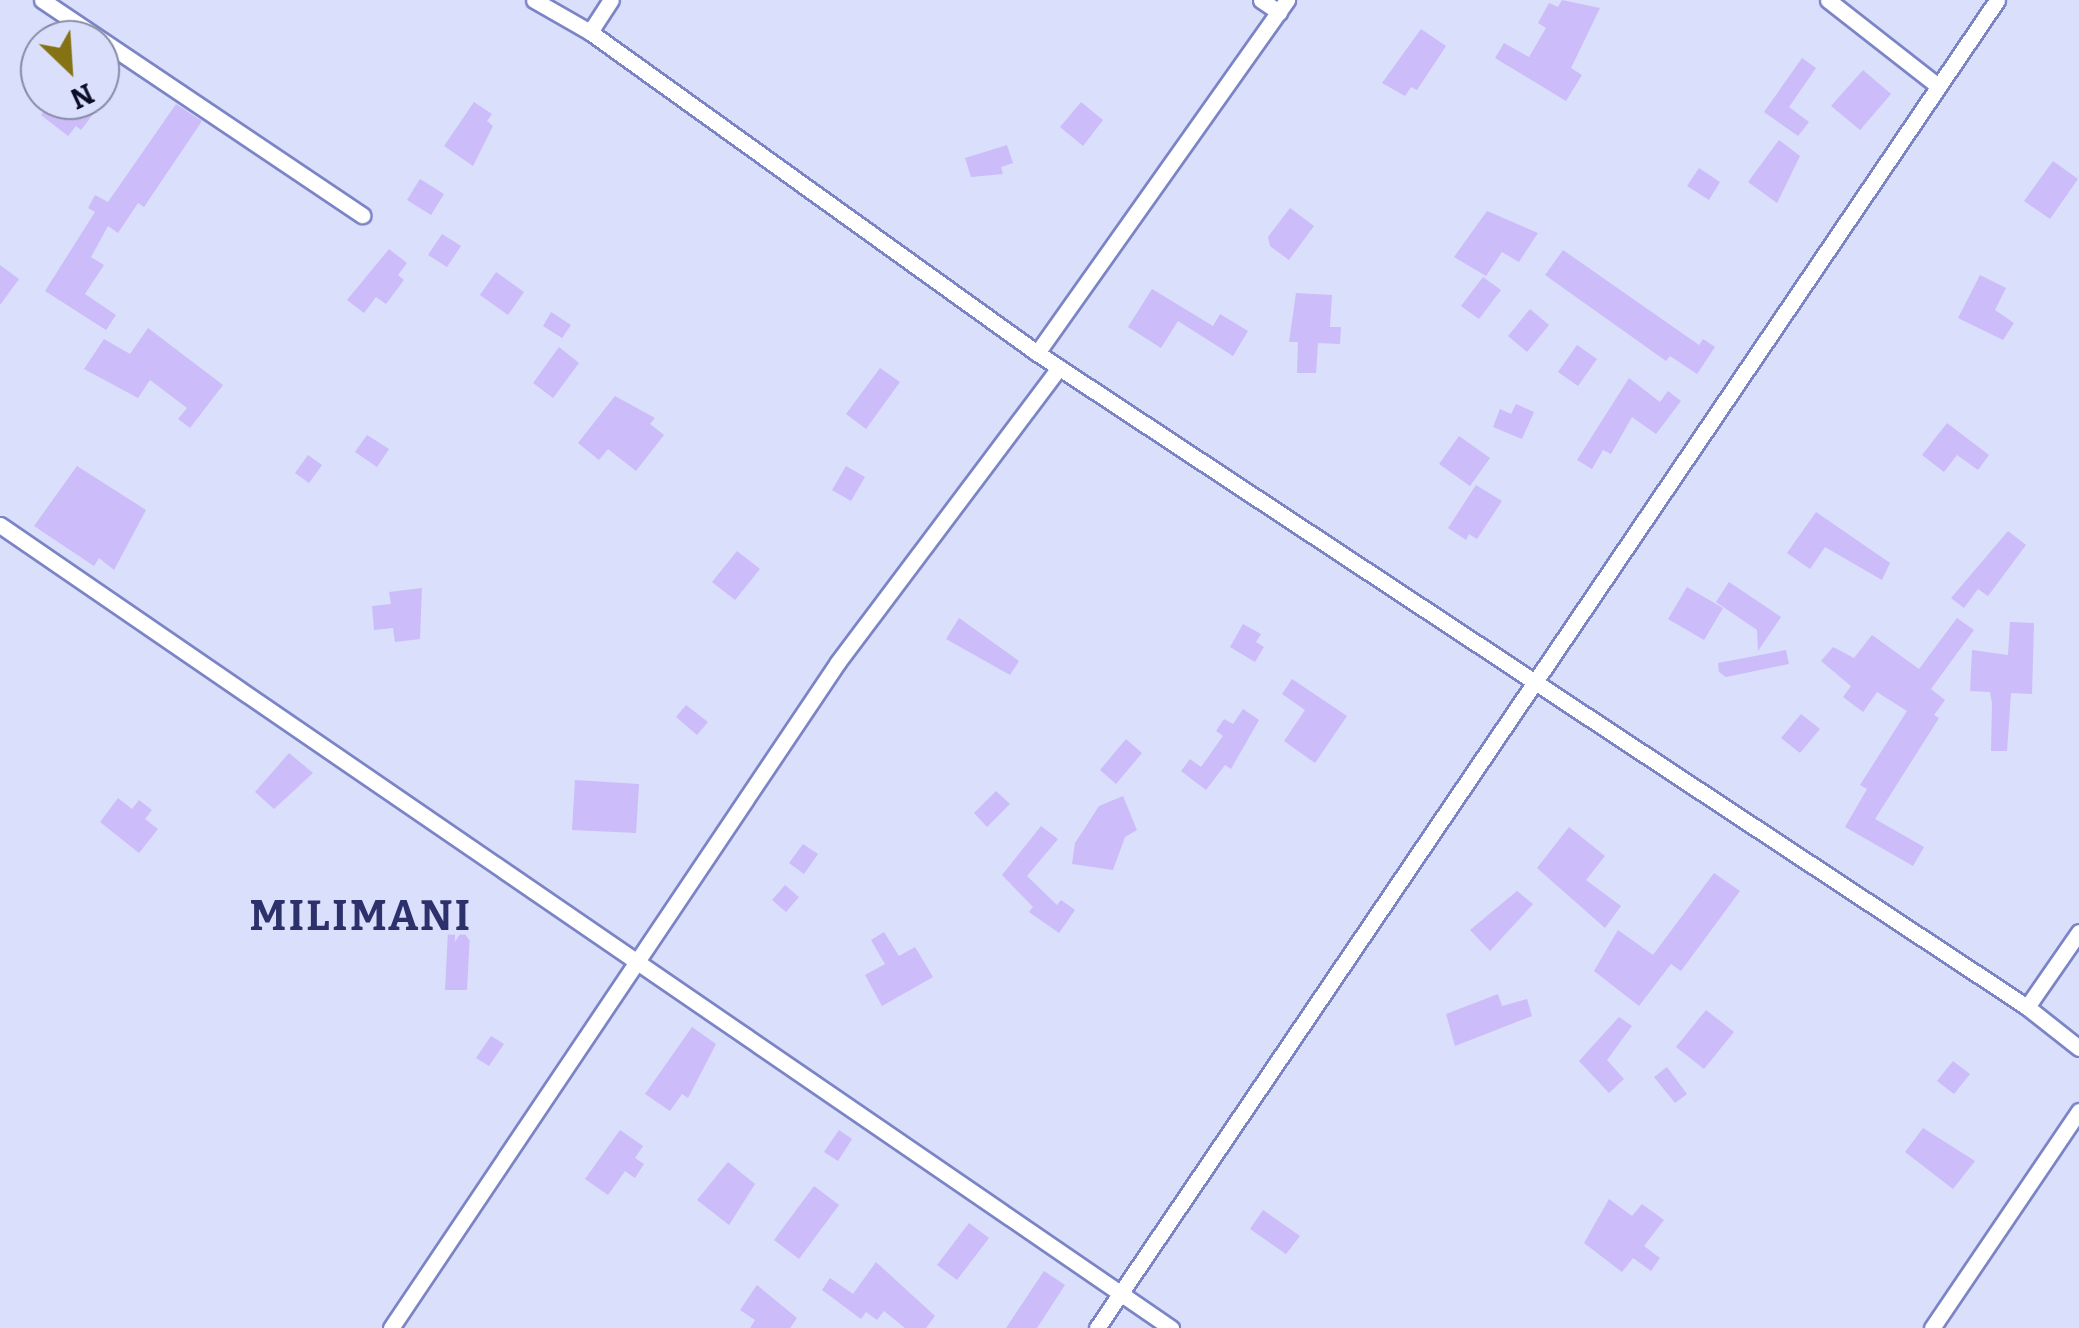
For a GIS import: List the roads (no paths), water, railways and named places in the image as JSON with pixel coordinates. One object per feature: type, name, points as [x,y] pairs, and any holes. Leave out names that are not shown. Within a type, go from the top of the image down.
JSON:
[{"type":"street","points":[[42,0],[362,215]]},
{"type":"street","points":[[534,0],[590,32],[1037,354],[2027,1007],[2079,1048]]},
{"type":"street","points":[[590,32],[611,0]]},
{"type":"street","points":[[1037,354],[1283,6],[1262,0]]},
{"type":"street","points":[[1828,0],[1938,86]]},
{"type":"street","points":[[1097,1328],[1997,0]]},
{"type":"street","points":[[391,1328],[632,963],[838,662],[1060,368]]},
{"type":"street","points":[[0,525],[316,736],[632,963],[1171,1328]]},
{"type":"street","points":[[2027,1007],[2079,932]]},
{"type":"street","points":[[1932,1328],[2079,1111]]},
{"type":"district","name":"MILIMANI","points":[[361,916]]}]
